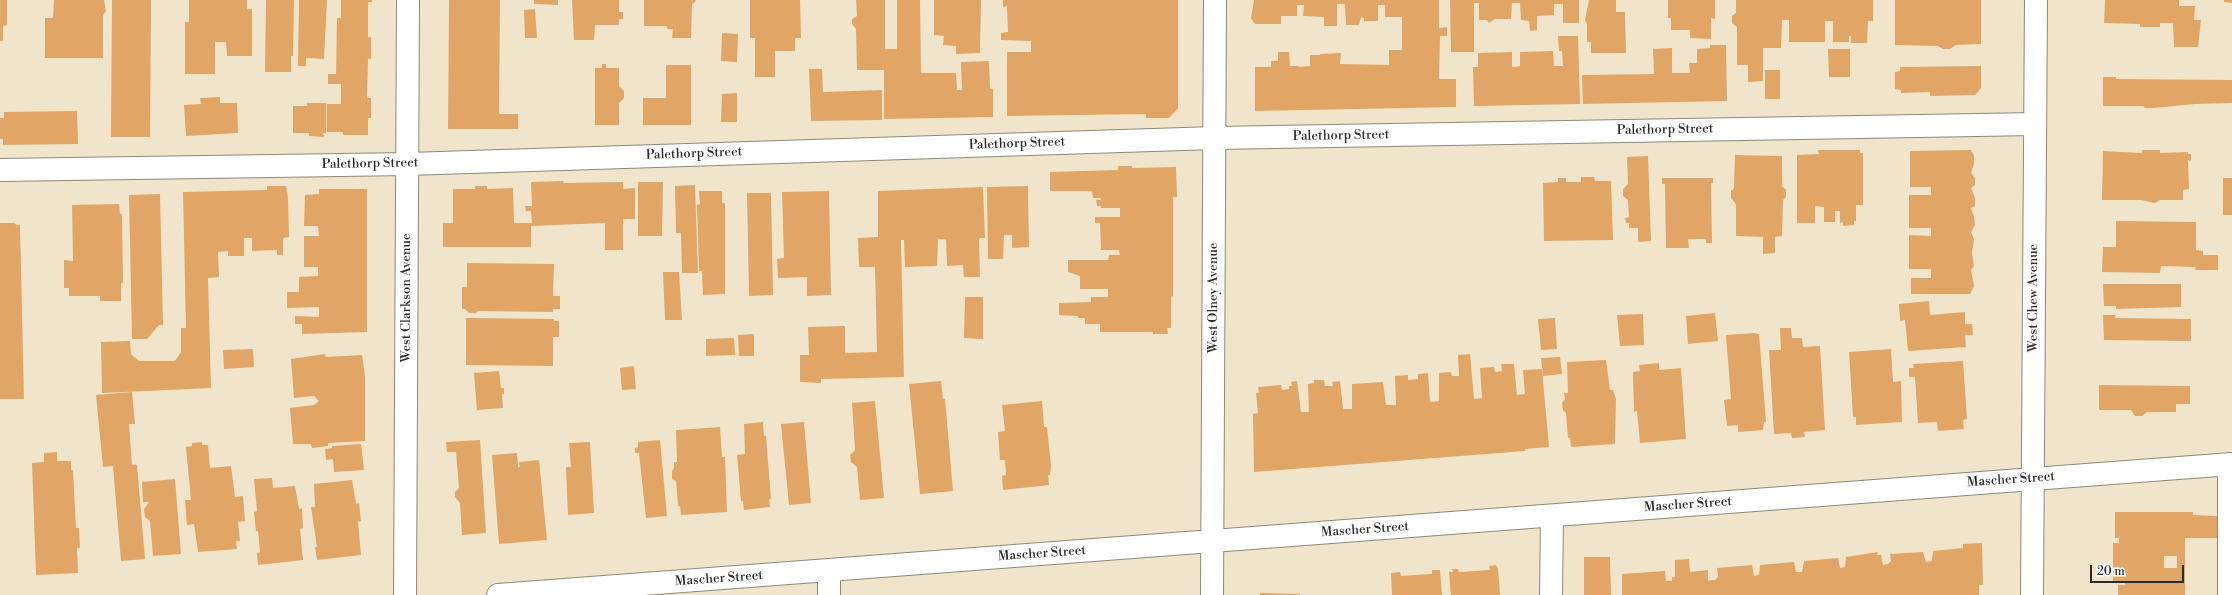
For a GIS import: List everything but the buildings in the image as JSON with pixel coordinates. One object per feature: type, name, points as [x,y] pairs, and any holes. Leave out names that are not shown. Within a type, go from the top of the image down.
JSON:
[{"type":"street","name":"West Clarkson Avenue","points":[[405,595],[408,0]]},
{"type":"street","name":"West Olney Avenue","points":[[1212,595],[1215,0]]},
{"type":"street","name":"West Chew Avenue","points":[[2032,595],[2036,0]]},
{"type":"street","name":"Palethorp Street","points":[[0,170],[408,164],[1215,138],[2035,124]]},
{"type":"street","name":"Mascher Street","points":[[498,595],[2231,464]]},
{"type":"street","points":[[2229,595],[2231,464]]},
{"type":"street","points":[[1551,595],[1552,516]]},
{"type":"street","points":[[829,570],[829,595]]}]
